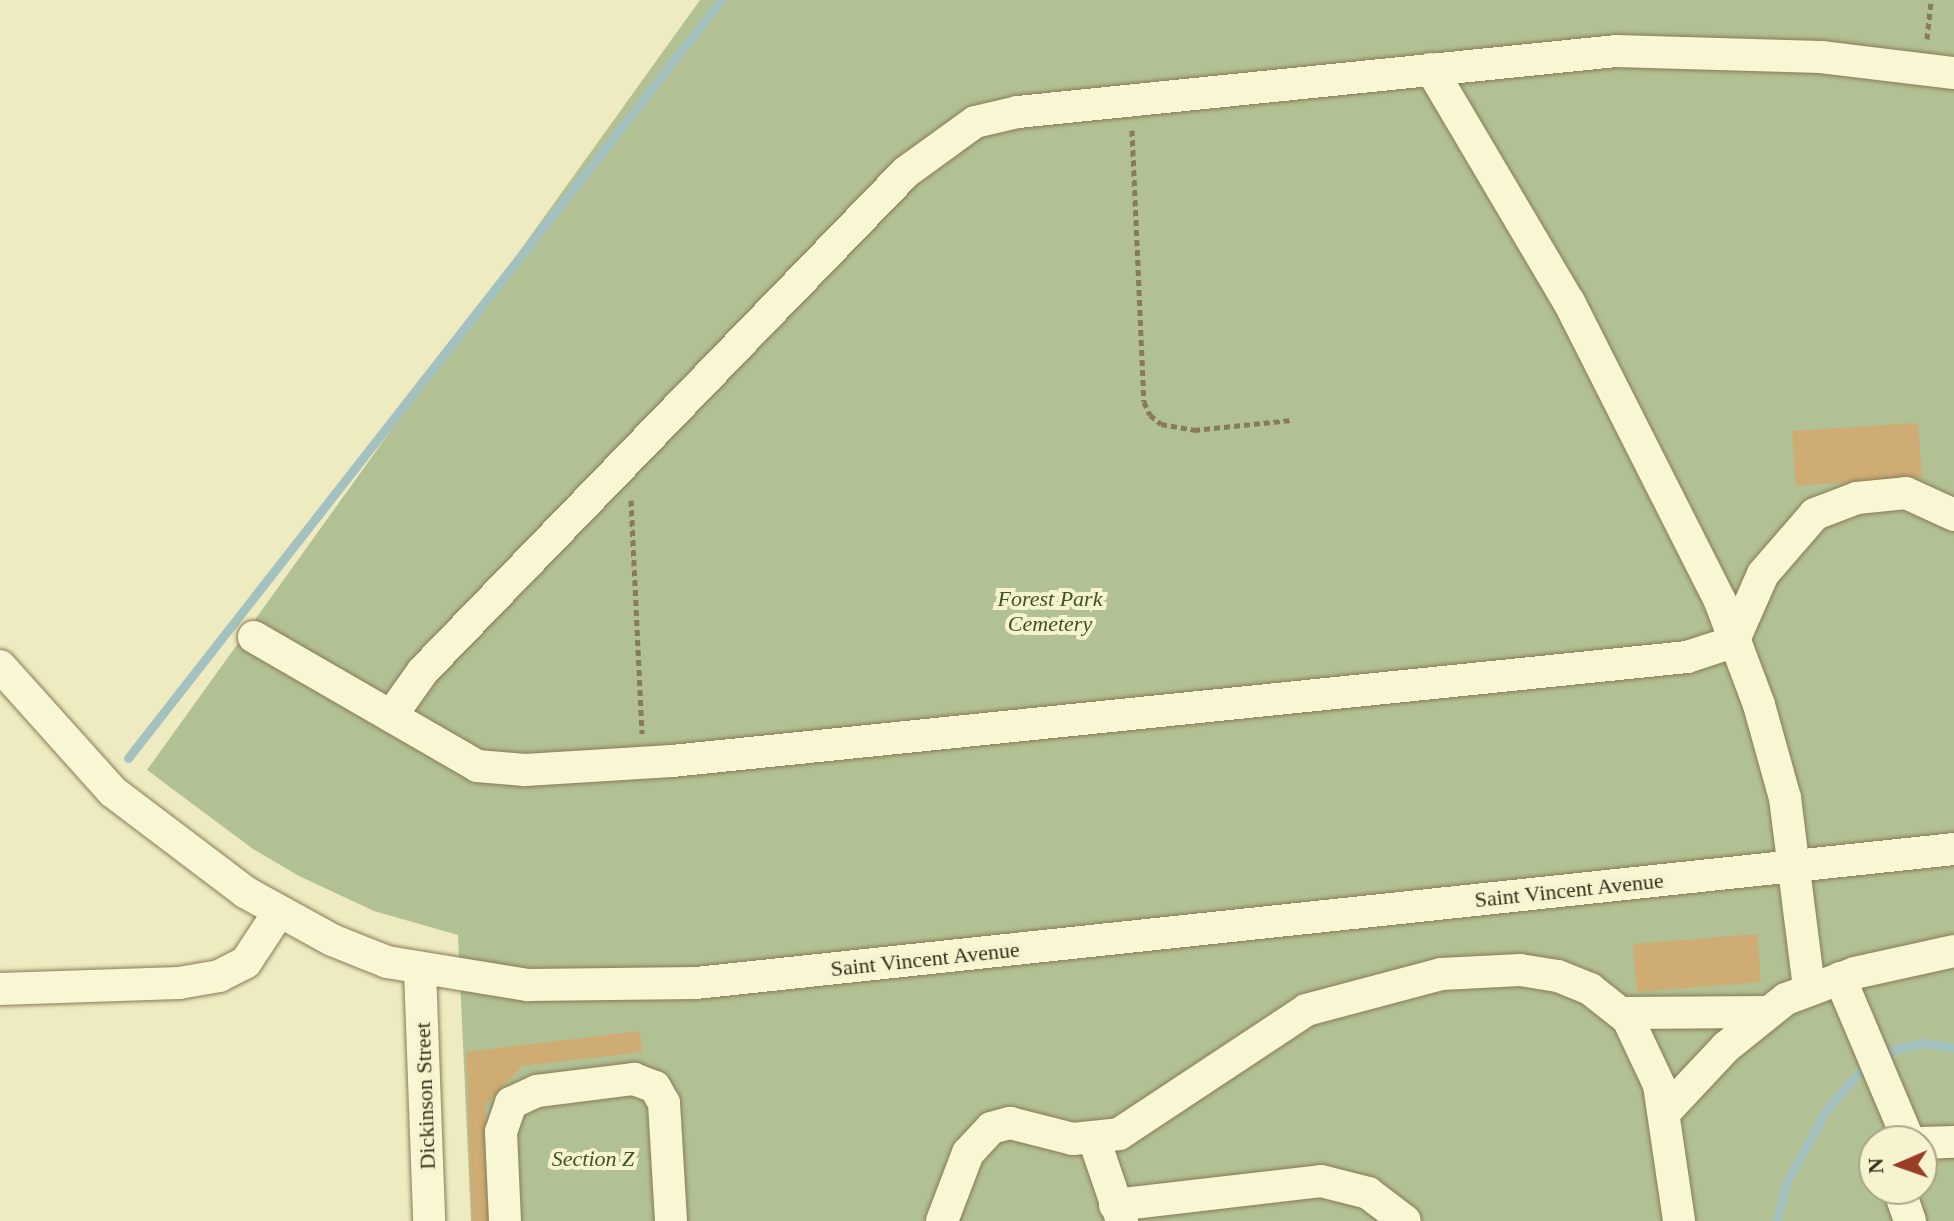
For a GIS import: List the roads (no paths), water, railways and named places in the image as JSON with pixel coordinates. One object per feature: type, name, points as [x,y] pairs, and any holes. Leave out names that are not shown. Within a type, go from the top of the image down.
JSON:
[{"type":"street","points":[[391,716],[423,671],[906,172],[942,141],[994,115],[1431,69],[1651,51],[1821,57],[1954,73]]},
{"type":"street","points":[[1431,69],[1583,329],[1705,568],[1774,751],[1809,987]]},
{"type":"street","points":[[254,637],[463,761],[493,769],[644,762],[1687,657],[1733,642],[1763,574],[1815,514],[1857,498],[1906,493],[1954,515]]},
{"type":"street","name":"Saint Vincent Avenue","points":[[1,672],[113,792],[192,855],[279,912],[358,951],[420,970],[528,985],[663,986],[1954,849]]},
{"type":"street","points":[[0,989],[179,983],[219,976],[246,962],[279,912]]},
{"type":"street","points":[[1665,1112],[1766,1012],[1809,987],[1954,951]]},
{"type":"street","name":"Dickinson Street","points":[[420,970],[429,1221]]},
{"type":"street","points":[[942,1221],[968,1153],[991,1128],[1010,1123],[1057,1136],[1094,1139],[1135,1128],[1291,1018],[1381,987],[1460,972],[1534,971],[1590,989],[1622,1013],[1652,1066],[1665,1112],[1679,1221]]},
{"type":"street","points":[[1840,978],[1902,1125]]},
{"type":"street","points":[[1622,1013],[1766,1012]]},
{"type":"street","points":[[505,1221],[501,1132],[511,1103],[537,1091],[634,1079],[655,1087],[664,1103],[671,1221]]},
{"type":"street","points":[[1094,1139],[1118,1213],[1321,1181],[1368,1193],[1405,1221]]},
{"type":"waterway","points":[[128,758],[721,0]]},
{"type":"waterway","points":[[1883,1052],[1923,1043],[1954,1048]]},
{"type":"waterway","points":[[1777,1221],[1785,1185],[1826,1110],[1861,1070]]},
{"type":"park label","name":"Forest Park Cemetery","points":[[1050,610]]},
{"type":"park label","name":"Section Z","points":[[593,1159]]}]
